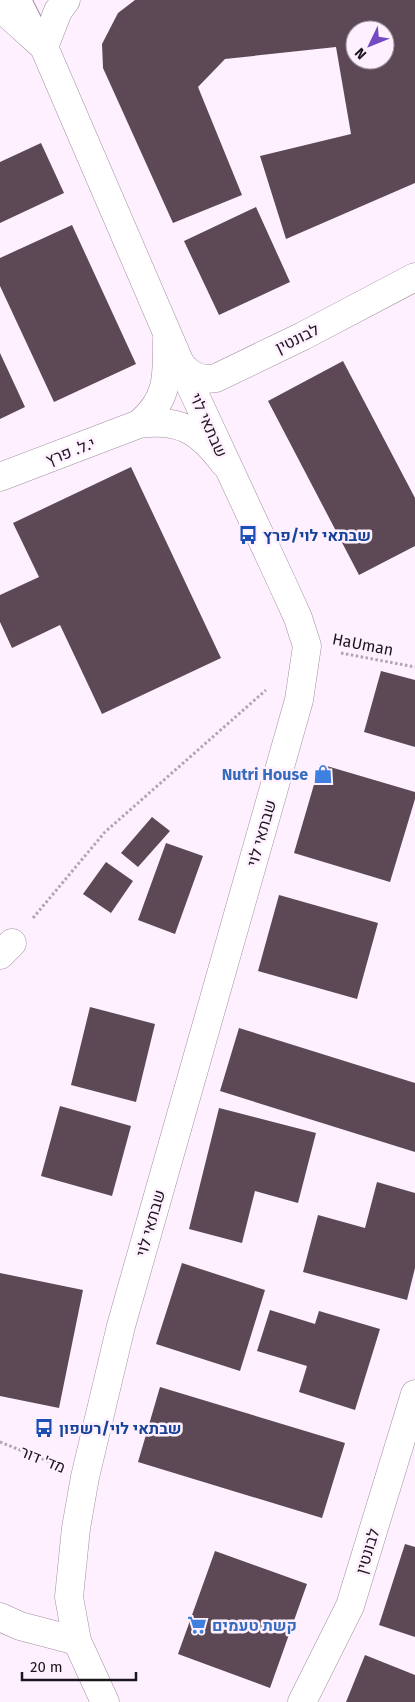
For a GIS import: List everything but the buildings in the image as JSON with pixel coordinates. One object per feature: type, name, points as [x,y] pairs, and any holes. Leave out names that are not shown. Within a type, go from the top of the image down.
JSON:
[{"type":"street","points":[[0,7],[44,47],[58,11],[66,0]]},
{"type":"street","name":"שבתאי לוי","points":[[44,47],[167,334],[298,618],[307,646],[299,700],[121,1326],[85,1477],[76,1528],[69,1597],[77,1641],[105,1702]]},
{"type":"street","name":"לבונטין","points":[[180,363],[185,370],[197,378],[206,380],[216,378],[303,336],[415,278]]},
{"type":"street","name":"י.ל. פרץ","points":[[139,424],[156,408],[164,387],[167,367],[167,334]]},
{"type":"street","name":"י.ל. פרץ","points":[[0,477],[139,424],[160,422],[191,430],[203,439],[228,469]]},
{"type":"street","name":"לבונטין","points":[[302,1702],[350,1606],[415,1394]]},
{"type":"street","points":[[0,1618],[20,1626],[77,1641]]},
{"type":"lane","points":[[21,0],[44,47]]},
{"type":"path","name":"HaUman","points":[[307,646],[415,667]]},
{"type":"path","points":[[6,949],[106,832],[271,686]]},
{"type":"path","name":"מד' דור","points":[[0,1442],[85,1477]]},
{"type":"place","name":"שבתאי לוי/פרץ","points":[[248,535]]},
{"type":"place","name":"Nutri House","points":[[323,774]]},
{"type":"place","name":"שבתאי לוי/רשפון","points":[[44,1428]]},
{"type":"place","name":"קשת טעמים","points":[[197,1625]]}]
